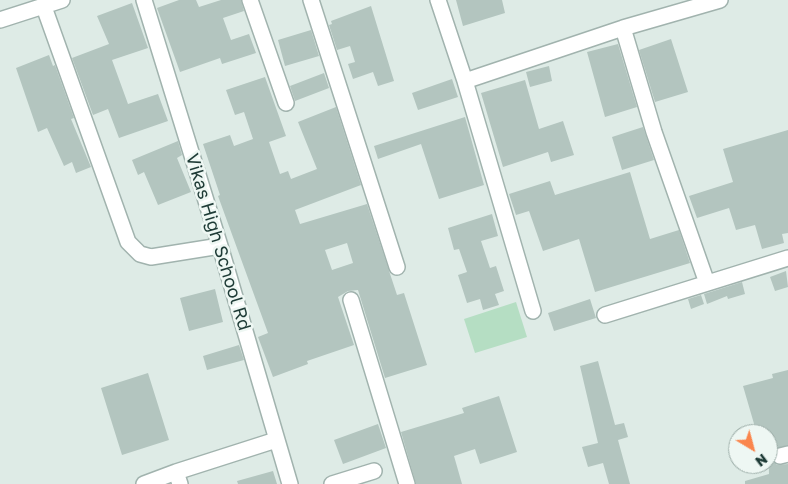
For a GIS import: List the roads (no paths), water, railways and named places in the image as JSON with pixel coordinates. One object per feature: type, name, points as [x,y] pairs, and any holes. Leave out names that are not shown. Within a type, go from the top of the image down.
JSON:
[{"type":"street","points":[[1,18],[44,7],[62,0]]},
{"type":"street","name":"Vikas High School Rd","points":[[144,0],[220,246],[290,484]]},
{"type":"street","points":[[250,0],[286,103]]},
{"type":"street","points":[[311,0],[397,268]]},
{"type":"street","points":[[438,0],[466,81],[533,311]]},
{"type":"street","points":[[466,81],[623,28],[720,0]]},
{"type":"street","points":[[44,7],[128,242],[140,254],[151,257],[220,246]]},
{"type":"street","points":[[623,28],[654,132],[707,283]]},
{"type":"street","points":[[605,316],[788,258]]},
{"type":"street","points":[[351,300],[407,484]]},
{"type":"street","points":[[144,484],[178,478],[276,440]]},
{"type":"street","points":[[332,484],[374,471]]}]
